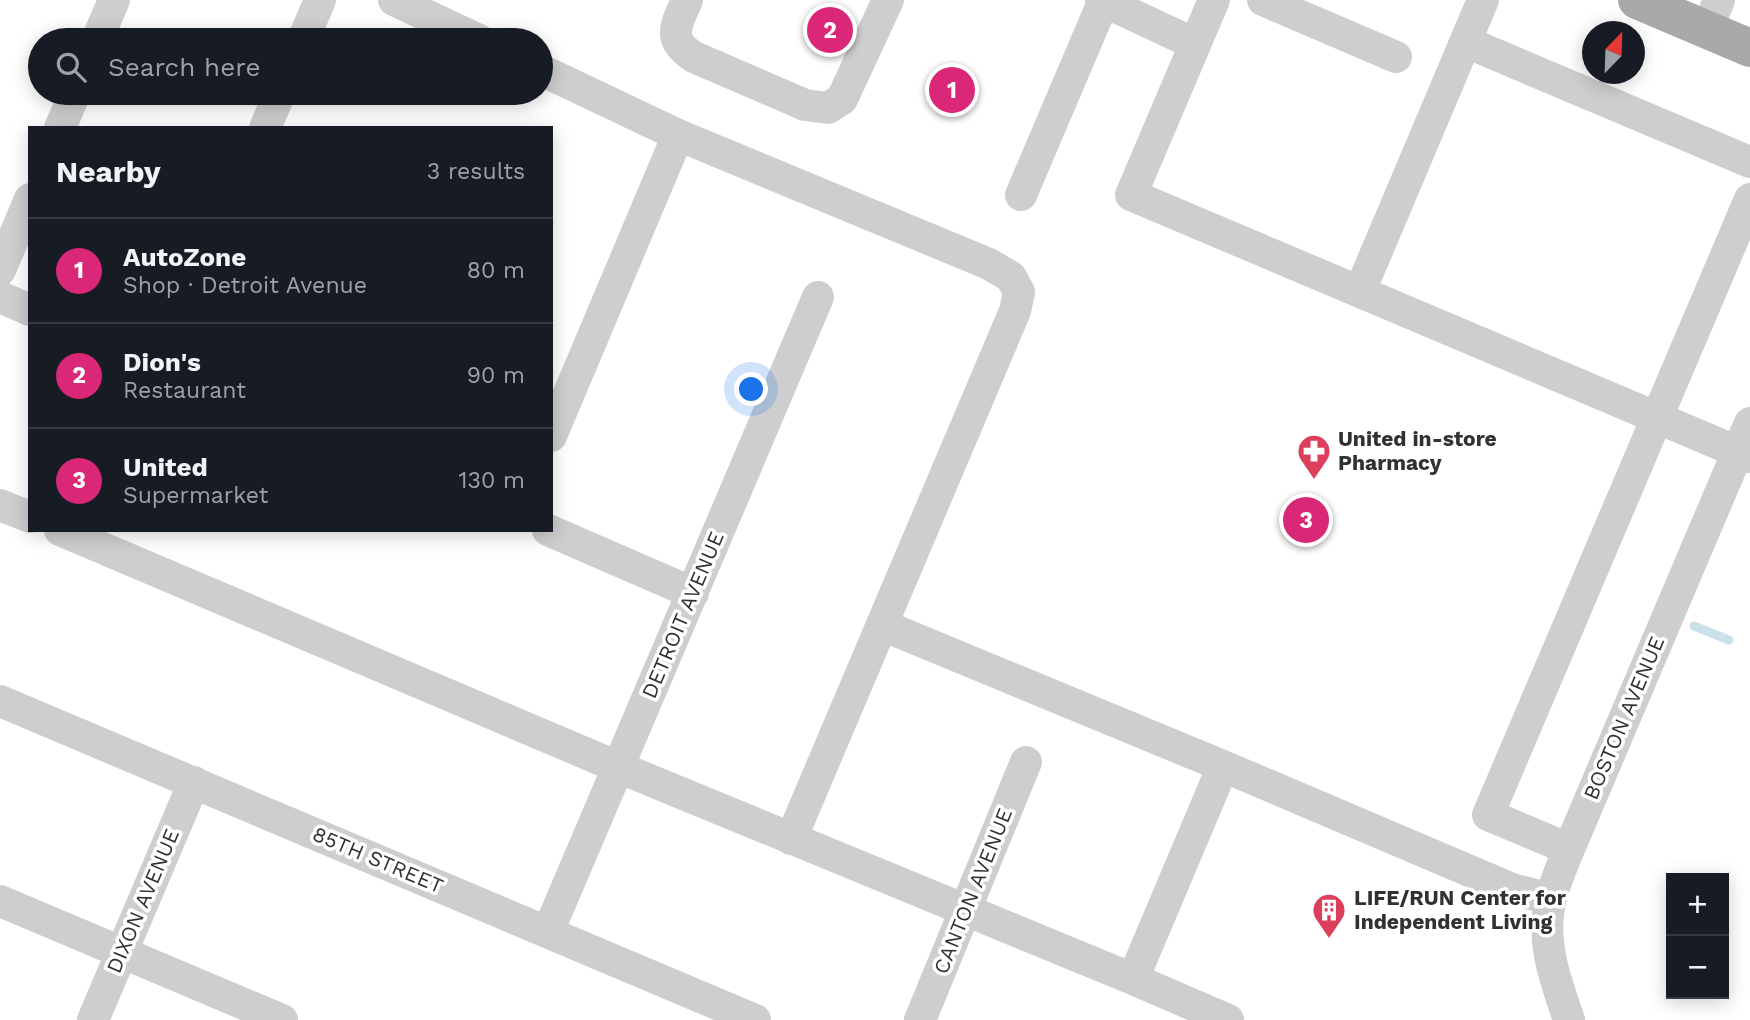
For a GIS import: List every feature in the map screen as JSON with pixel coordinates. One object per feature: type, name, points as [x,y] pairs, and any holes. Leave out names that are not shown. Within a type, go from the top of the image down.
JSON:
[{"type":"main road","points":[[1637,0],[1713,15],[1750,48]]},
{"type":"street","points":[[102,28],[114,0]]},
{"type":"street","points":[[308,28],[320,0]]},
{"type":"street","points":[[394,0],[454,28]]},
{"type":"street","points":[[687,0],[676,28],[675,39],[680,49],[805,105],[828,108],[842,99],[888,0]]},
{"type":"street","points":[[1021,195],[1103,0],[1195,44]]},
{"type":"street","points":[[1214,0],[1131,195],[1744,455]]},
{"type":"street","points":[[1262,0],[1396,57]]},
{"type":"street","points":[[1360,291],[1483,0]]},
{"type":"street","points":[[1466,42],[1750,162]]},
{"type":"street","points":[[553,76],[678,135],[989,264],[1011,277],[1019,292],[1015,311],[791,839]]},
{"type":"street","points":[[61,126],[70,105]]},
{"type":"street","points":[[266,126],[275,105]]},
{"type":"street","points":[[553,431],[678,135]]},
{"type":"street","points":[[1569,849],[1488,815],[1750,199]]},
{"type":"street","points":[[0,270],[28,205]]},
{"type":"street","name":"DETROIT AVENUE","points":[[548,932],[818,297]]},
{"type":"street","points":[[0,298],[28,309]]},
{"type":"street","name":"BOSTON AVENUE","points":[[1569,1020],[1551,967],[1546,937],[1550,899],[1569,849],[1744,455],[1750,424]]},
{"type":"street","points":[[0,505],[28,516]]},
{"type":"street","points":[[65,532],[618,767],[1228,1020]]},
{"type":"street","points":[[553,532],[693,593]]},
{"type":"street","points":[[882,625],[1512,889],[1550,899]]},
{"type":"street","name":"85TH STREET","points":[[0,701],[755,1020]]},
{"type":"street","name":"CANTON AVENUE","points":[[920,1020],[1026,762]]},
{"type":"street","points":[[1133,979],[1223,766]]},
{"type":"street","name":"DIXON AVENUE","points":[[93,1020],[194,782]]},
{"type":"street","points":[[0,901],[282,1020]]},
{"type":"waterway","points":[[1694,626],[1729,640]]},
{"type":"place","name":"Dion's","points":[[830,30]]},
{"type":"place","name":"AutoZone","points":[[952,90]]},
{"type":"place","name":"United in-store Pharmacy","points":[[1314,481]]},
{"type":"place","name":"United","points":[[1306,520]]},
{"type":"place","name":"LIFE/RUN Center for Independent Living","points":[[1329,940]]}]
